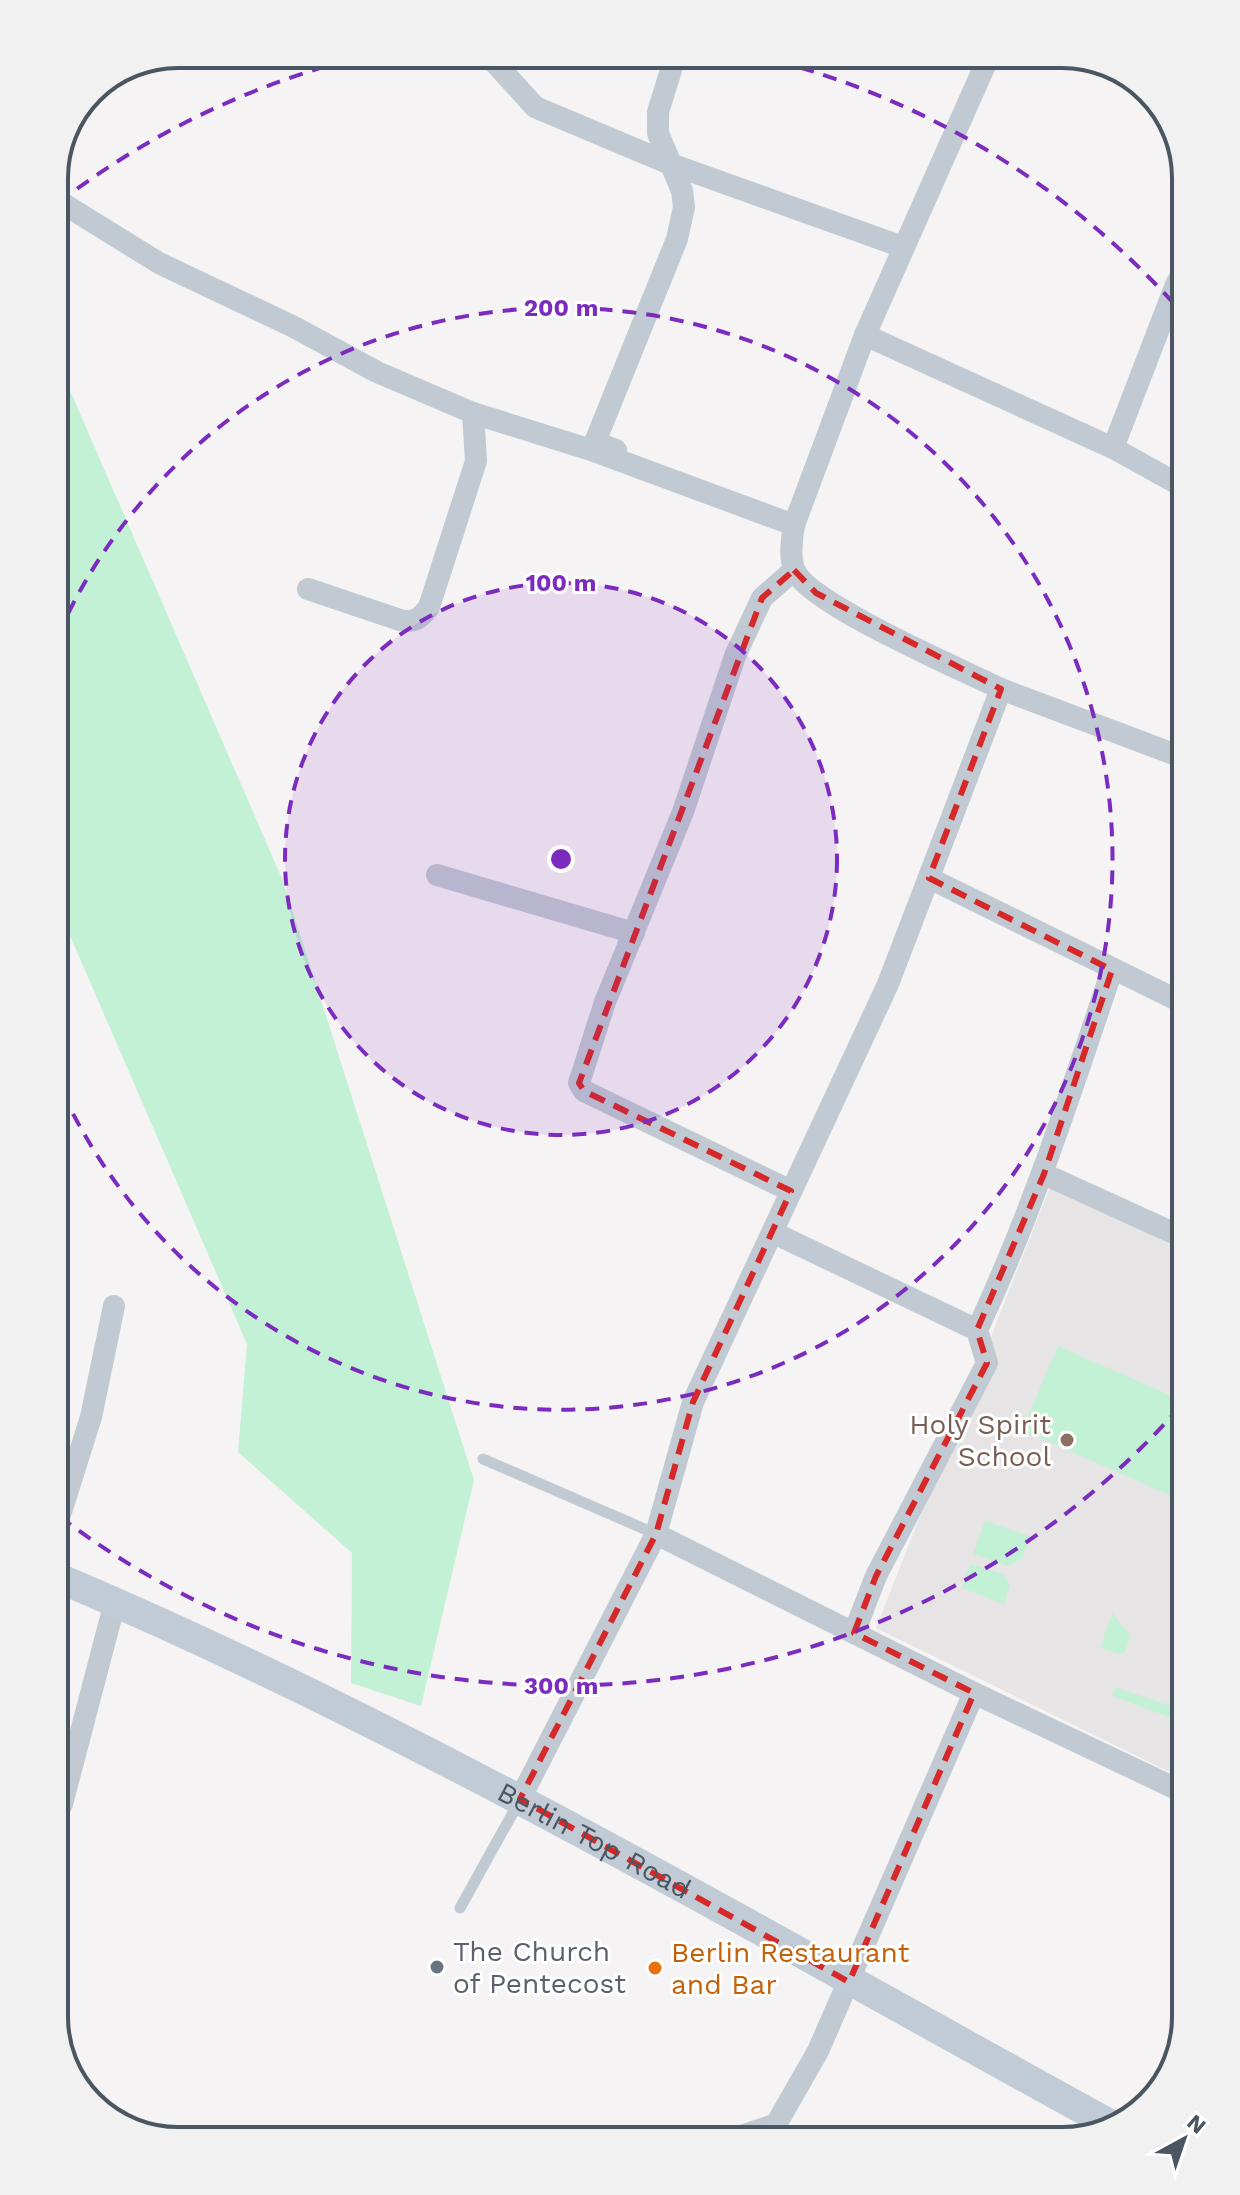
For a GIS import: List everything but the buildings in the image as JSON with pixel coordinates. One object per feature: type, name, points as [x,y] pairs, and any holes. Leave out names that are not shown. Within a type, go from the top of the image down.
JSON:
[{"type":"street","points":[[500,68],[535,107],[668,163],[903,247]]},
{"type":"street","points":[[672,68],[658,112],[658,133],[682,191],[684,207],[677,239],[595,442],[794,525]]},
{"type":"street","points":[[984,68],[865,335],[794,525],[794,570],[816,593],[845,611],[1001,689],[1172,751]]},
{"type":"street","points":[[68,207],[159,263],[294,327],[377,372],[473,413],[591,450],[794,525]]},
{"type":"street","points":[[1113,448],[1172,295]]},
{"type":"street","points":[[865,335],[1113,448],[1172,481]]},
{"type":"street","points":[[308,589],[400,620],[412,622],[421,617],[429,607],[476,461],[473,413]]},
{"type":"street","points":[[791,1191],[584,1091],[579,1083],[605,1002],[683,812],[735,656],[762,598],[794,570]]},
{"type":"street","points":[[520,1799],[656,1534],[693,1402],[888,984],[1001,689]]},
{"type":"street","points":[[437,875],[634,933]]},
{"type":"street","points":[[929,878],[1172,998]]},
{"type":"street","points":[[854,1633],[876,1576],[987,1363],[977,1330],[1015,1250],[1044,1174],[1112,970]]},
{"type":"street","points":[[1044,1174],[1172,1232]]},
{"type":"street","points":[[774,1233],[977,1330]]},
{"type":"street","points":[[68,1490],[91,1417],[114,1306]]},
{"type":"street","points":[[656,1534],[974,1693],[1172,1787]]},
{"type":"street","name":"Berlin Top Road","points":[[68,1582],[267,1670],[520,1799],[1101,2119]]},
{"type":"street","points":[[68,1783],[115,1602]]},
{"type":"street","points":[[775,2127],[818,2051],[974,1693]]},
{"type":"lane","points":[[483,1459],[656,1534]]},
{"type":"lane","points":[[460,1908],[520,1799]]},
{"type":"highlighted area","points":[[794,570],[816,593],[1001,689],[929,878],[1112,970],[1044,1174],[977,1330],[987,1363],[876,1576],[854,1633],[974,1693],[849,1982],[520,1799],[656,1534],[693,1402],[791,1191],[584,1091],[579,1083],[762,598]]},
{"type":"shaded area","name":"Holy Spirit School","points":[[1052,1182],[1172,1246],[1172,1773],[876,1628]]},
{"type":"green space","points":[[68,386],[283,881],[474,1480],[421,1706],[351,1683],[352,1553],[238,1452],[247,1344],[68,931]]},
{"type":"green space","points":[[1058,1346],[1172,1396],[1172,1496],[1022,1430]]},
{"type":"green space","points":[[985,1521],[1029,1536],[1023,1558],[1007,1566],[973,1554]]},
{"type":"green space","points":[[970,1564],[1003,1574],[1010,1585],[1004,1604],[962,1588]]},
{"type":"green space","points":[[1112,1613],[1131,1636],[1123,1655],[1100,1648]]},
{"type":"green space","points":[[1115,1687],[1172,1706],[1172,1718],[1112,1696]]},
{"type":"place","name":"Holy Spirit School","points":[[1067,1440]]},
{"type":"place","name":"The Church of Pentecost","points":[[437,1967]]},
{"type":"place","name":"Berlin Restaurant and Bar","points":[[655,1968]]}]
